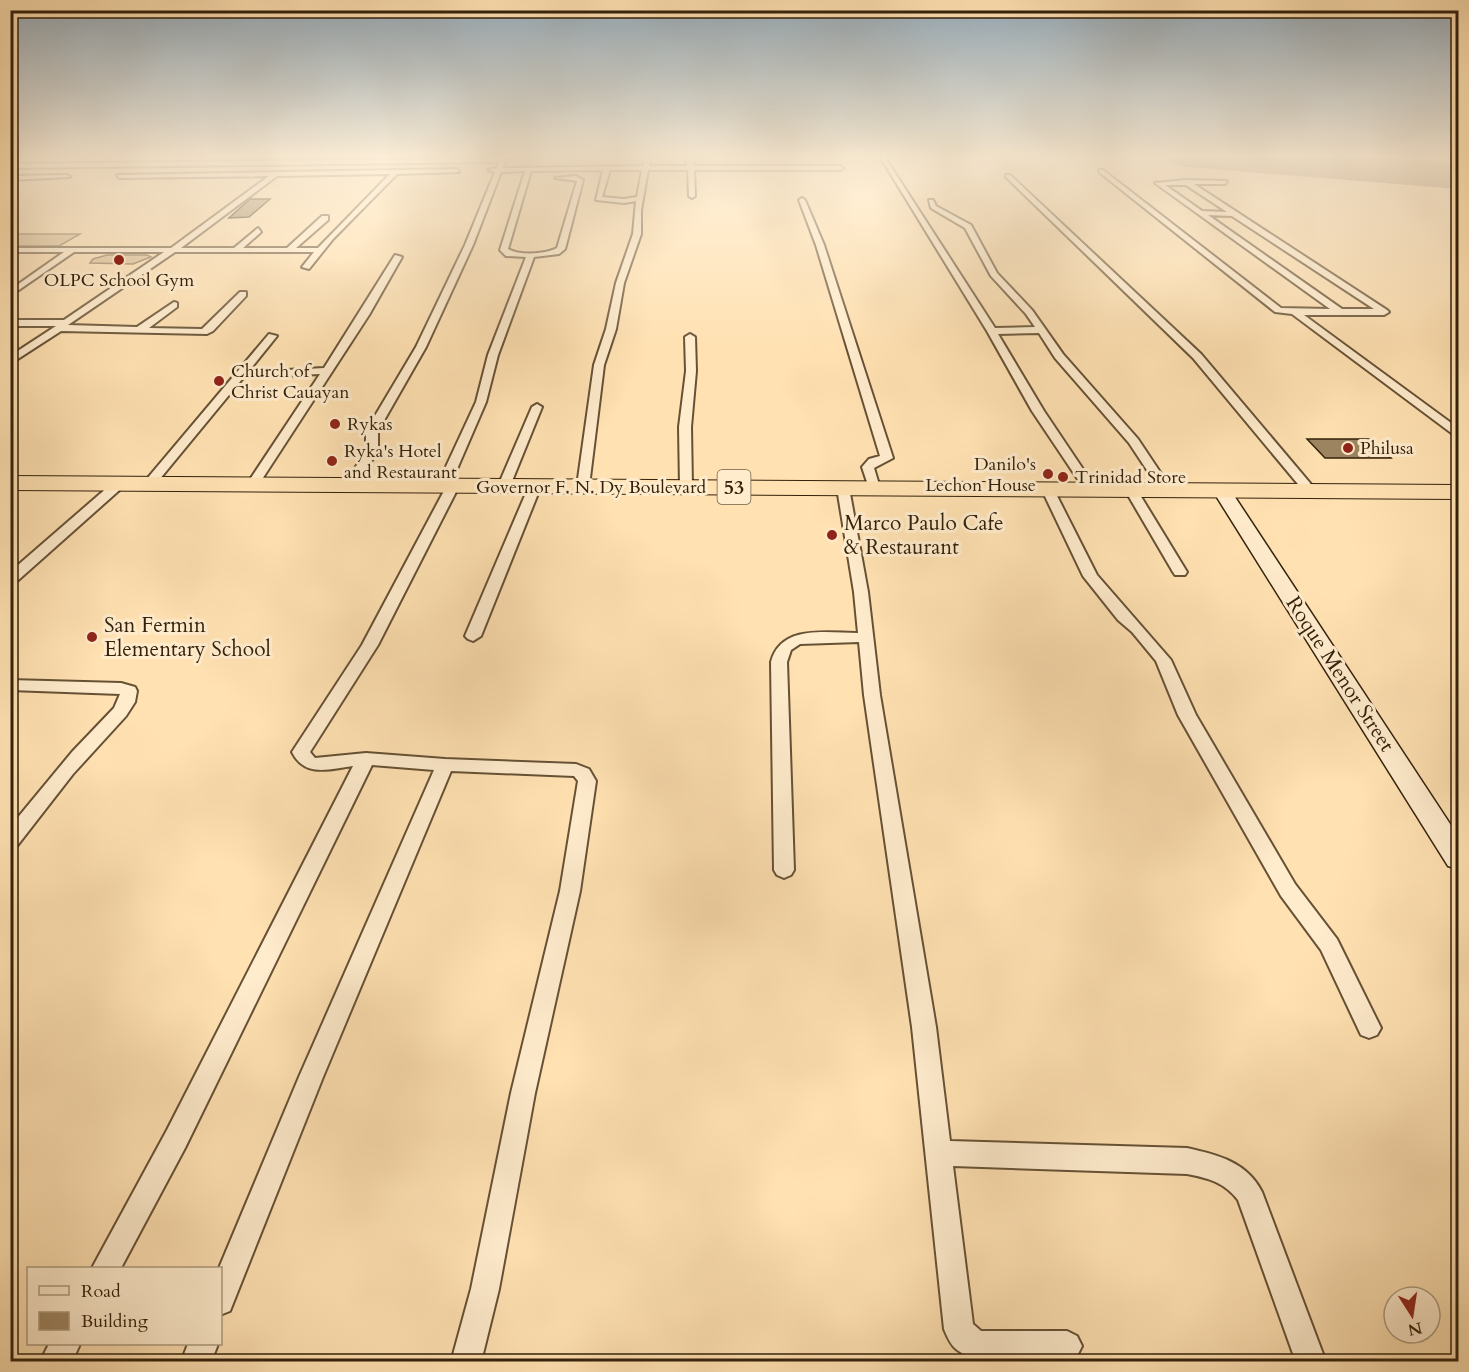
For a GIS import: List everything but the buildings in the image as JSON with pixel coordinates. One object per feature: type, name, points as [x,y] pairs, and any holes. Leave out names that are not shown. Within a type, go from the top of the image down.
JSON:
[{"type":"highway","name":"Governor F. N. Dy Boulevard","points":[[10,483],[1458,492]]},
{"type":"street","points":[[10,361],[64,326],[215,219]]},
{"type":"street","points":[[291,249],[324,219]]},
{"type":"street","points":[[306,267],[348,219]]},
{"type":"street","points":[[350,485],[372,451],[372,430],[421,347],[479,219]]},
{"type":"street","points":[[514,219],[504,250],[510,254],[531,255],[559,251],[568,219]]},
{"type":"street","points":[[583,486],[599,365],[611,329],[620,283],[633,249],[638,219]]},
{"type":"street","points":[[810,219],[820,245],[887,458],[873,462],[868,467],[874,488]]},
{"type":"street","points":[[921,219],[992,331],[1038,411],[1091,490]]},
{"type":"street","points":[[956,219],[968,227],[994,273],[1041,330],[1059,356],[1134,441],[1166,490]]},
{"type":"street","points":[[1053,219],[1197,356],[1311,492]]},
{"type":"street","points":[[1162,219],[1277,310],[1384,312],[1242,219]]},
{"type":"street","points":[[1209,219],[1340,312]]},
{"type":"street","points":[[237,249],[258,230]]},
{"type":"street","points":[[10,250],[320,250]]},
{"type":"street","points":[[10,294],[72,250]]},
{"type":"street","points":[[466,1362],[484,1289],[523,1093],[570,891],[587,780],[583,773],[568,769],[445,765],[366,759],[313,764],[305,760],[301,752],[370,645],[448,486],[481,402],[493,355],[531,255]]},
{"type":"street","points":[[253,484],[364,315],[398,257]]},
{"type":"street","points":[[10,323],[138,331],[204,332],[210,329],[243,294]]},
{"type":"street","points":[[138,331],[174,305]]},
{"type":"street","points":[[1295,312],[1458,433]]},
{"type":"street","points":[[992,331],[1041,330]]},
{"type":"street","points":[[150,483],[272,336]]},
{"type":"street","points":[[686,487],[685,427],[691,370],[690,337]]},
{"type":"street","points":[[240,375],[327,371]]},
{"type":"street","points":[[504,486],[537,407]]},
{"type":"street","points":[[10,580],[120,483]]},
{"type":"street","points":[[472,636],[535,486]]},
{"type":"street","points":[[843,488],[861,592],[872,695],[924,1027],[959,1329],[965,1338],[978,1346],[1067,1346]]},
{"type":"street","points":[[1048,490],[1090,576],[1123,617],[1137,629],[1163,660],[1186,715],[1288,890],[1329,945],[1369,1028]]},
{"type":"street","points":[[1131,490],[1180,572]]},
{"type":"street","name":"Roque Menor Street","points":[[1222,491],[1458,858]]},
{"type":"street","points":[[784,870],[779,662],[782,649],[788,643],[798,639],[866,638]]},
{"type":"street","points":[[10,685],[121,688],[129,691],[129,697],[122,709],[63,772],[10,841]]},
{"type":"street","points":[[107,1267],[176,1139],[366,759]]},
{"type":"street","points":[[222,1296],[311,1077],[445,765]]},
{"type":"street","points":[[939,1154],[1187,1161],[1216,1167],[1234,1175],[1254,1199],[1257,1215],[1311,1362]]},
{"type":"street","points":[[55,1362],[64,1345]]},
{"type":"street","points":[[196,1362],[203,1345]]},
{"type":"shaded area","points":[[11,234],[80,234],[59,246],[11,246]]},
{"type":"shaded area","name":"OLPC School Gym","points":[[107,255],[147,255],[151,257],[133,264],[90,263],[93,259]]},
{"type":"place","name":"OLPC School Gym","points":[[119,260]]},
{"type":"place","name":"Church of Christ Cauayan","points":[[219,381]]},
{"type":"place","name":"Rykas","points":[[335,424]]},
{"type":"place","name":"Philusa","points":[[1348,448]]},
{"type":"place","name":"Ryka's Hotel and Restaurant","points":[[332,461]]},
{"type":"place","name":"Danilo's Lechon House","points":[[1048,474]]},
{"type":"place","name":"Trinidad Store","points":[[1063,477]]},
{"type":"place","name":"Marco Paulo Cafe & Restaurant","points":[[832,535]]},
{"type":"place","name":"San Fermin Elementary School","points":[[92,637]]}]
